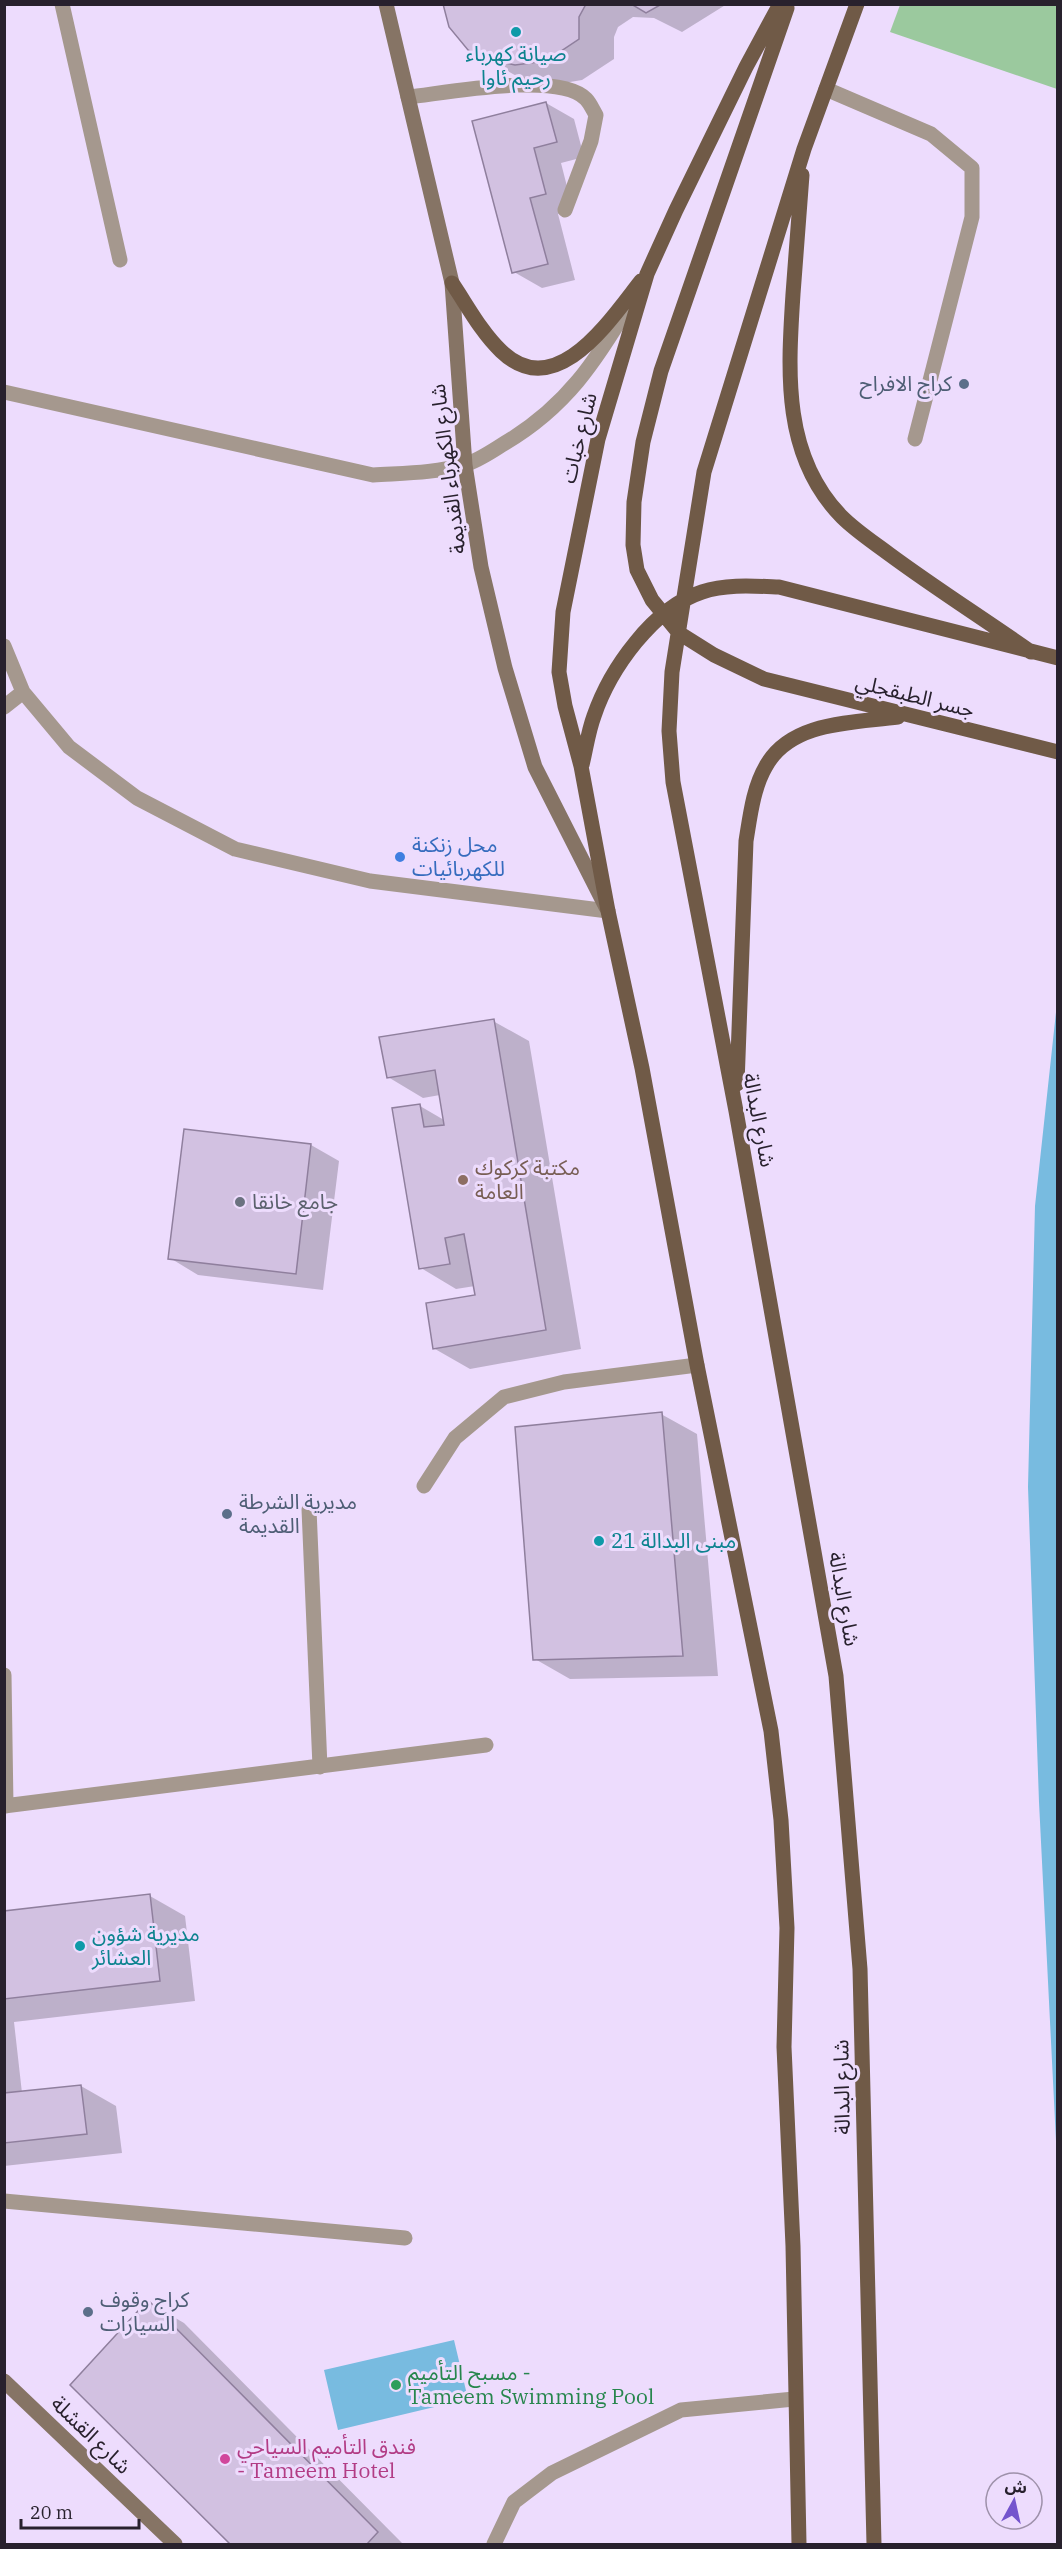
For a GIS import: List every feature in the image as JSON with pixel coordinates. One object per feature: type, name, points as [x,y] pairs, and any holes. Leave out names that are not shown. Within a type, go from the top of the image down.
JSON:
[{"type":"main road","name":"شارع خبات","points":[[608,911],[582,766],[565,706],[559,672],[563,612],[598,440],[647,274],[746,67],[780,4]]},
{"type":"main road","name":"جسر الطبقجلي","points":[[788,4],[661,371],[643,442],[634,502],[633,545],[637,570],[652,600],[679,633],[714,656],[764,679],[1058,752]]},
{"type":"main road","points":[[679,633],[704,472],[804,149],[857,4]]},
{"type":"main road","points":[[804,149],[790,340],[790,394],[798,439],[809,472],[825,497],[851,524],[905,566],[1031,652]]},
{"type":"main road","points":[[452,283],[500,351],[519,365],[540,368],[560,364],[580,351],[647,274]]},
{"type":"main road","points":[[582,766],[594,715],[609,685],[636,642],[663,614],[684,599],[720,588],[779,587],[1056,658]]},
{"type":"main road","name":"شارع البدالة","points":[[679,633],[672,672],[669,732],[672,782],[736,1111],[836,1676],[860,1969],[874,2544]]},
{"type":"main road","points":[[736,1111],[746,841],[750,813],[765,767],[777,750],[793,740],[832,724],[908,716]]},
{"type":"main road","points":[[608,911],[644,1079],[697,1365],[771,1731],[781,1820],[787,1928],[784,2047],[793,2246],[794,2399],[799,2544]]},
{"type":"street","points":[[62,4],[120,260]]},
{"type":"street","name":"شارع الكهرباء القديمة","points":[[386,4],[452,283],[465,465],[481,567],[505,668],[535,767],[608,911]]},
{"type":"street","points":[[408,97],[522,84],[567,89],[586,99],[596,115],[593,132],[565,210]]},
{"type":"street","points":[[826,89],[931,134],[972,168],[972,217],[915,439]]},
{"type":"street","points":[[4,392],[373,475],[418,472],[465,465],[525,431],[553,409],[578,384],[600,355],[647,274]]},
{"type":"street","points":[[4,646],[23,692],[69,747],[137,798],[235,849],[370,881],[608,911]]},
{"type":"street","points":[[4,707],[23,692]]},
{"type":"street","points":[[424,1486],[455,1437],[504,1396],[564,1382],[697,1365]]},
{"type":"street","points":[[309,1509],[320,1767]]},
{"type":"street","points":[[4,1675],[5,1806],[486,1745]]},
{"type":"street","points":[[4,2201],[405,2238]]},
{"type":"street","name":"شارع القشلة","points":[[4,2381],[175,2544]]},
{"type":"street","points":[[494,2544],[514,2502],[552,2473],[681,2410],[794,2399]]},
{"type":"green space","points":[[900,5],[1057,5],[1057,89],[890,32]]},
{"type":"water","points":[[1057,1003],[1057,2161],[1039,1802],[1028,1487],[1035,1206]]},
{"type":"water","name":"مسبح التأميم - Tameem Swimming Pool","points":[[454,2340],[468,2399],[338,2430],[324,2370]]},
{"type":"building","name":"صيانة كهرباء رحيم ئاوا","points":[[443,4],[586,4],[579,17],[579,39],[546,61],[515,65],[483,58],[468,50],[449,27]]},
{"type":"building","points":[[631,4],[662,4],[646,13]]},
{"type":"building","points":[[546,102],[557,142],[534,148],[546,194],[530,198],[548,264],[512,273],[472,121]]},
{"type":"building","name":"مكتبة كركوك العامة","points":[[494,1019],[546,1330],[433,1349],[426,1303],[475,1295],[464,1234],[445,1238],[450,1264],[419,1269],[392,1108],[420,1104],[424,1127],[444,1125],[435,1070],[387,1078],[379,1037]]},
{"type":"building","name":"جامع خانقا","points":[[184,1129],[311,1144],[296,1274],[168,1259]]},
{"type":"building","name":"مبنى البدالة 21","points":[[662,1412],[683,1656],[533,1660],[515,1427]]},
{"type":"building","name":"مديرية شؤون العشائر","points":[[150,1894],[160,1981],[4,1999],[4,1911]]},
{"type":"building","points":[[81,2085],[87,2134],[4,2143],[4,2093]]},
{"type":"building","name":"فندق التأميم السياحي - Tameem Hotel","points":[[148,2300],[378,2532],[367,2544],[230,2544],[70,2385]]},
{"type":"place","name":"صيانة كهرباء رحيم ئاوا","points":[[516,32]]},
{"type":"place","name":"كراج الافراح","points":[[964,384]]},
{"type":"place","name":"محل زنكنة للكهربائيات","points":[[400,857]]},
{"type":"place","name":"مكتبة كركوك العامة","points":[[463,1180]]},
{"type":"place","name":"جامع خانقا","points":[[240,1202]]},
{"type":"place","name":"مديرية الشرطة القديمة","points":[[227,1514]]},
{"type":"place","name":"مبنى البدالة 21","points":[[599,1541]]},
{"type":"place","name":"مديرية شؤون العشائر","points":[[80,1946]]},
{"type":"place","name":"كراج وقوف السيارات","points":[[88,2312]]},
{"type":"place","name":"مسبح التأميم - Tameem Swimming Pool","points":[[396,2385]]},
{"type":"place","name":"فندق التأميم السياحي - Tameem Hotel","points":[[225,2459]]}]
